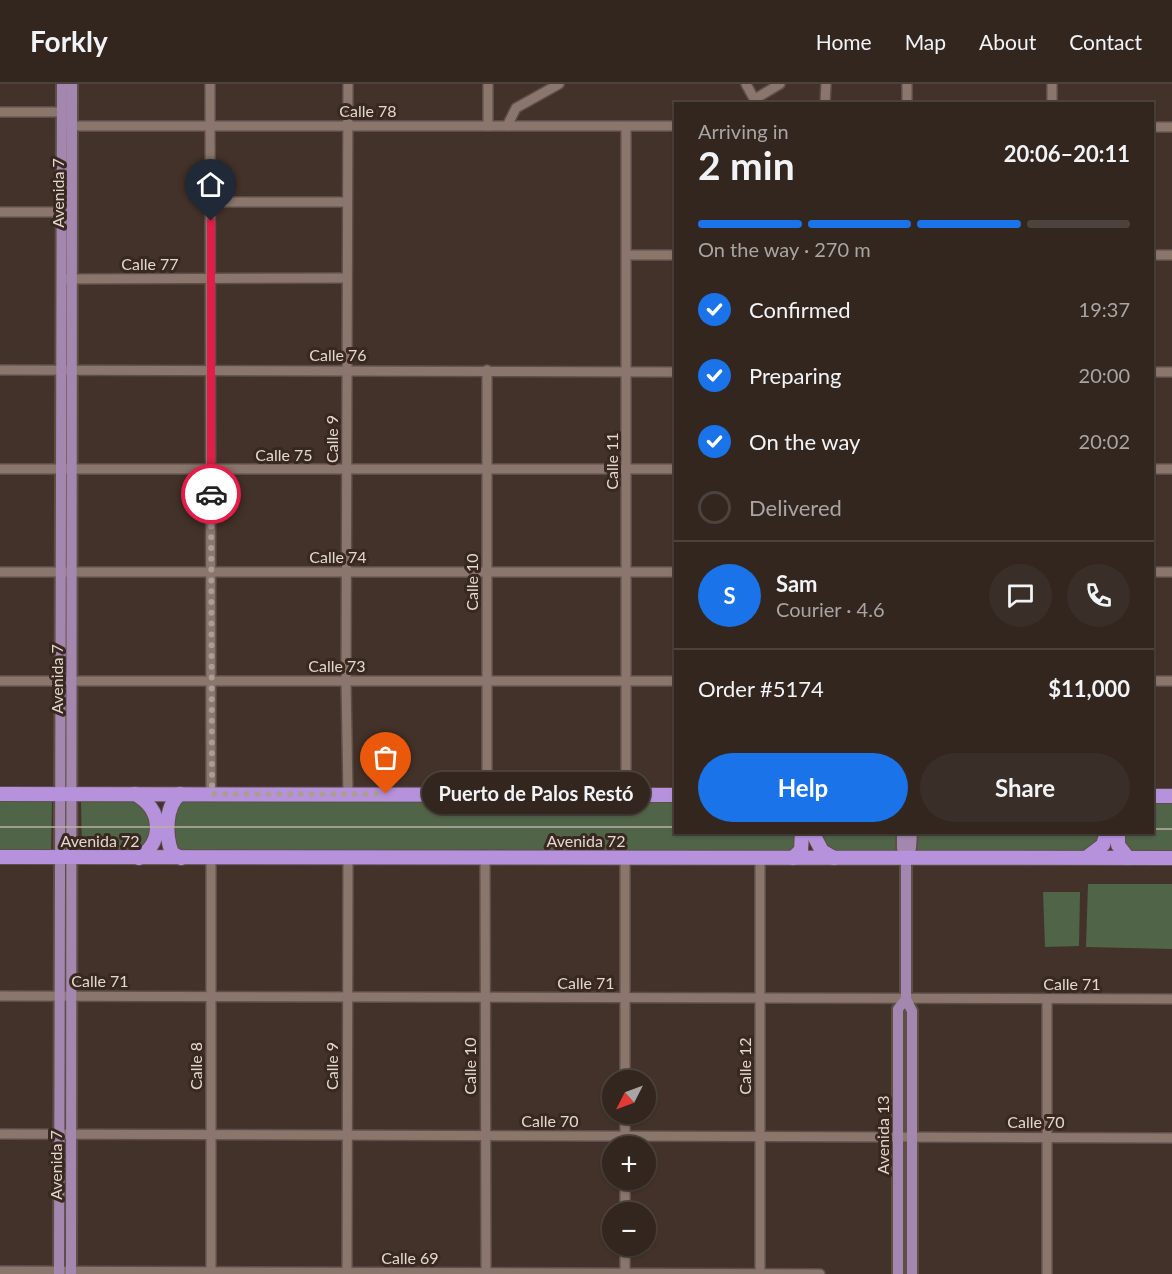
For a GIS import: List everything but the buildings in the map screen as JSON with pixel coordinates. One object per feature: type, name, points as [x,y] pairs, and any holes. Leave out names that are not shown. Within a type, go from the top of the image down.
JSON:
[{"type":"highway","points":[[0,794],[674,795]]},
{"type":"highway","points":[[135,794],[152,807],[158,827],[152,846],[139,858]]},
{"type":"highway","points":[[180,794],[169,807],[169,845],[172,853],[181,858]]},
{"type":"highway","points":[[1154,796],[1172,796]]},
{"type":"highway","points":[[794,858],[801,850],[802,834]]},
{"type":"highway","points":[[813,834],[822,851],[834,858]]},
{"type":"highway","points":[[1087,857],[1103,845],[1106,834]]},
{"type":"highway","points":[[1118,834],[1118,845],[1128,858]]},
{"type":"highway","name":"Avenida 72","points":[[0,857],[1172,858]]},
{"type":"main road","name":"Avenida 7","points":[[59,1273],[60,996],[66,793],[66,572],[61,469],[73,279],[67,126],[62,112],[62,84]]},
{"type":"main road","name":"Avenida 7","points":[[66,572],[72,469],[61,279],[62,212],[72,84]]},
{"type":"main road","name":"Avenida 13","points":[[902,834],[902,848],[906,858],[906,999],[912,1011],[912,1274]]},
{"type":"main road","name":"Avenida 13","points":[[906,858],[911,848],[912,834]]},
{"type":"main road","name":"Avenida 7","points":[[65,858],[71,996],[71,1273]]},
{"type":"main road","name":"Avenida 13","points":[[898,1274],[898,1009],[906,999]]},
{"type":"street","points":[[210,84],[212,794]]},
{"type":"street","name":"Calle 9","points":[[348,84],[346,370],[348,794]]},
{"type":"street","points":[[488,84],[488,126]]},
{"type":"street","points":[[507,126],[516,108],[559,84]]},
{"type":"street","points":[[746,84],[756,101],[780,84]]},
{"type":"street","points":[[825,102],[826,84]]},
{"type":"street","points":[[907,84],[907,102]]},
{"type":"street","points":[[1052,84],[1052,102]]},
{"type":"street","points":[[0,112],[62,112]]},
{"type":"street","name":"Calle 78","points":[[67,126],[674,126]]},
{"type":"street","name":"Calle 11","points":[[626,127],[626,795]]},
{"type":"street","points":[[1154,128],[1172,127]]},
{"type":"street","points":[[211,202],[347,202]]},
{"type":"street","points":[[0,212],[62,212]]},
{"type":"street","points":[[627,255],[674,255]]},
{"type":"street","points":[[1154,255],[1172,255]]},
{"type":"street","name":"Calle 77","points":[[61,279],[347,278]]},
{"type":"street","name":"Calle 76","points":[[0,370],[674,372]]},
{"type":"street","name":"Calle 10","points":[[487,370],[487,794]]},
{"type":"street","points":[[1154,372],[1172,372]]},
{"type":"street","name":"Calle 75","points":[[0,469],[674,469]]},
{"type":"street","points":[[1154,469],[1172,469]]},
{"type":"street","name":"Calle 74","points":[[0,572],[674,572]]},
{"type":"street","points":[[1154,572],[1172,572]]},
{"type":"street","name":"Calle 73","points":[[0,681],[674,681]]},
{"type":"street","points":[[1154,681],[1172,681]]},
{"type":"street","name":"Calle 8","points":[[211,858],[212,1273]]},
{"type":"street","name":"Calle 9","points":[[347,1273],[348,858]]},
{"type":"street","name":"Calle 10","points":[[485,858],[486,1273]]},
{"type":"street","points":[[625,858],[625,1070]]},
{"type":"street","name":"Calle 12","points":[[760,858],[760,1274]]},
{"type":"street","name":"Calle 71","points":[[0,996],[1172,999]]},
{"type":"street","points":[[1047,999],[1047,1274]]},
{"type":"street","name":"Calle 70","points":[[0,1134],[485,1136],[602,1140]]},
{"type":"street","name":"Calle 70","points":[[656,1140],[760,1136],[1172,1138]]},
{"type":"street","points":[[625,1256],[625,1274]]},
{"type":"street","name":"Calle 69","points":[[0,1271],[820,1274]]},
{"type":"green space","points":[[81,799],[137,801],[150,814],[153,835],[143,850],[82,853]]},
{"type":"green space","points":[[0,800],[52,800],[51,854],[0,852]]},
{"type":"green space","points":[[179,800],[674,800],[674,834],[799,834],[796,853],[174,852],[174,802]]},
{"type":"green space","points":[[1154,803],[1172,803],[1172,852],[1125,850],[1121,834],[1154,834]]},
{"type":"green space","points":[[817,834],[899,834],[899,855],[829,852]]},
{"type":"green space","points":[[915,834],[1104,834],[1100,841],[1083,852],[915,855]]},
{"type":"green space","points":[[1088,884],[1172,884],[1172,949],[1086,947]]},
{"type":"green space","points":[[1043,892],[1080,892],[1079,946],[1045,947]]},
{"type":"green space","points":[[907,1009],[909,1274],[903,1274],[903,1012]]},
{"type":"tram line","points":[[0,827],[674,827]]},
{"type":"tram line","points":[[1154,829],[1172,829]]},
{"type":"way so far","points":[[211,494],[212,794],[386,794]]},
{"type":"place","name":"Puerto de Palos Restó","points":[[386,794]]},
{"type":"route","points":[[211,221],[211,494]]}]
